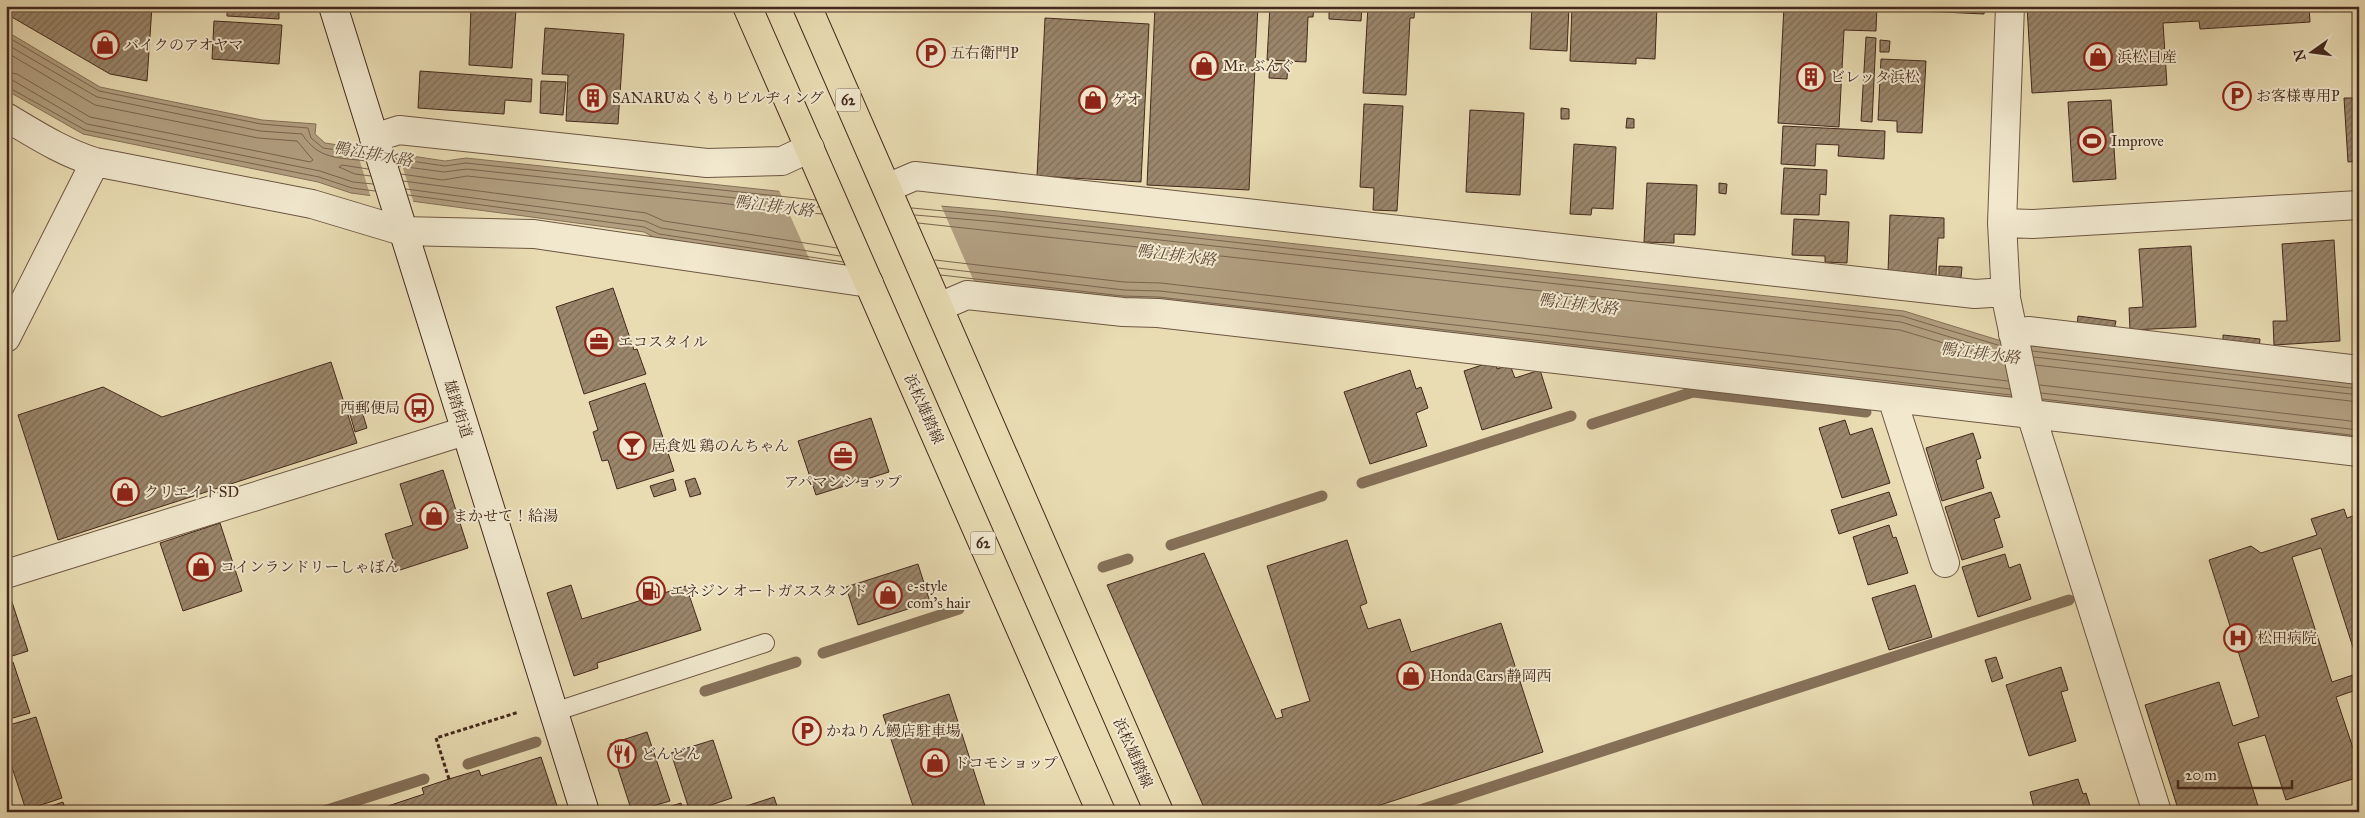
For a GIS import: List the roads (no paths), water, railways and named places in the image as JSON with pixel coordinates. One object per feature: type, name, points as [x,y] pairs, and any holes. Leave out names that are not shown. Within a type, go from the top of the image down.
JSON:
[{"type":"main road","name":"浜松雄踏線","points":[[747,6],[1101,812]]},
{"type":"main road","name":"浜松雄踏線","points":[[807,6],[1159,812]]},
{"type":"street","name":"雄踏街道","points":[[333,6],[465,431],[541,711],[585,812]]},
{"type":"street","points":[[2010,6],[2002,223],[2006,292],[2014,336],[2030,411],[2157,812]]},
{"type":"street","points":[[6,117],[54,146],[74,156],[95,162],[312,204],[398,219],[534,234],[867,279]]},
{"type":"street","points":[[375,143],[399,130],[711,163],[782,160],[810,148]]},
{"type":"street","points":[[6,338],[95,162]]},
{"type":"street","points":[[888,191],[915,176],[1975,294],[2006,292]]},
{"type":"street","points":[[2002,223],[2033,224],[2359,205]]},
{"type":"street","points":[[939,307],[967,295],[1123,312],[1158,313],[1892,398],[2030,411],[2359,452]]},
{"type":"street","points":[[2014,336],[2028,331],[2359,370]]},
{"type":"street","points":[[1892,398],[1945,563]]},
{"type":"street","points":[[6,574],[465,431]]},
{"type":"lane","points":[[541,711],[765,643]]},
{"type":"water","name":"鴨江排水路","points":[[6,31],[100,87],[262,120],[316,124],[315,134],[325,143],[445,161],[466,158],[814,195],[998,211],[1904,311],[2008,343],[2359,384],[2359,441],[933,279],[657,239],[644,232],[351,193],[318,182],[83,134],[6,90]]},
{"type":"waterway","points":[[1592,424],[1693,392],[1866,412]]},
{"type":"waterway","points":[[1362,483],[1571,416]]},
{"type":"waterway","points":[[1171,545],[1322,496]]},
{"type":"waterway","points":[[1103,567],[1128,559]]},
{"type":"waterway","points":[[1414,812],[2069,600]]},
{"type":"waterway","points":[[823,653],[959,609]]},
{"type":"waterway","points":[[705,691],[796,662]]},
{"type":"waterway","points":[[468,764],[536,742]]},
{"type":"waterway","points":[[321,812],[424,779]]},
{"type":"place","name":"バイクのアオヤマ","points":[[105,45]]},
{"type":"place","name":"五右衛門P","points":[[931,53]]},
{"type":"place","name":"浜松日産","points":[[2098,57]]},
{"type":"place","name":"Mr. ぶんぐ","points":[[1204,66]]},
{"type":"place","name":"ビレッタ浜松","points":[[1811,77]]},
{"type":"place","name":"お客様専用P","points":[[2237,96]]},
{"type":"place","name":"SANARUぬくもりビルヂィング","points":[[593,98]]},
{"type":"place","name":"ゲオ","points":[[1093,100]]},
{"type":"place","name":"Improve","points":[[2092,141]]},
{"type":"place","name":"エコスタイル","points":[[599,342]]},
{"type":"place","name":"西郵便局","points":[[419,408]]},
{"type":"place","name":"居食処 鶏のんちゃん","points":[[632,446]]},
{"type":"place","name":"アパマンショップ","points":[[843,456]]},
{"type":"place","name":"クリエイトSD","points":[[125,492]]},
{"type":"place","name":"まかせて！給湯","points":[[434,516]]},
{"type":"place","name":"コインランドリーしゃぼん","points":[[201,567]]},
{"type":"place","name":"エネジン オートガススタンド","points":[[651,591]]},
{"type":"place","name":"e-style com's hair","points":[[888,595]]},
{"type":"place","name":"松田病院","points":[[2238,638]]},
{"type":"place","name":"Honda Cars 静岡西","points":[[1411,676]]},
{"type":"place","name":"かねりん鰻店駐車場","points":[[807,731]]},
{"type":"place","name":"どんどん","points":[[622,754]]},
{"type":"place","name":"ドコモショップ","points":[[935,763]]}]
